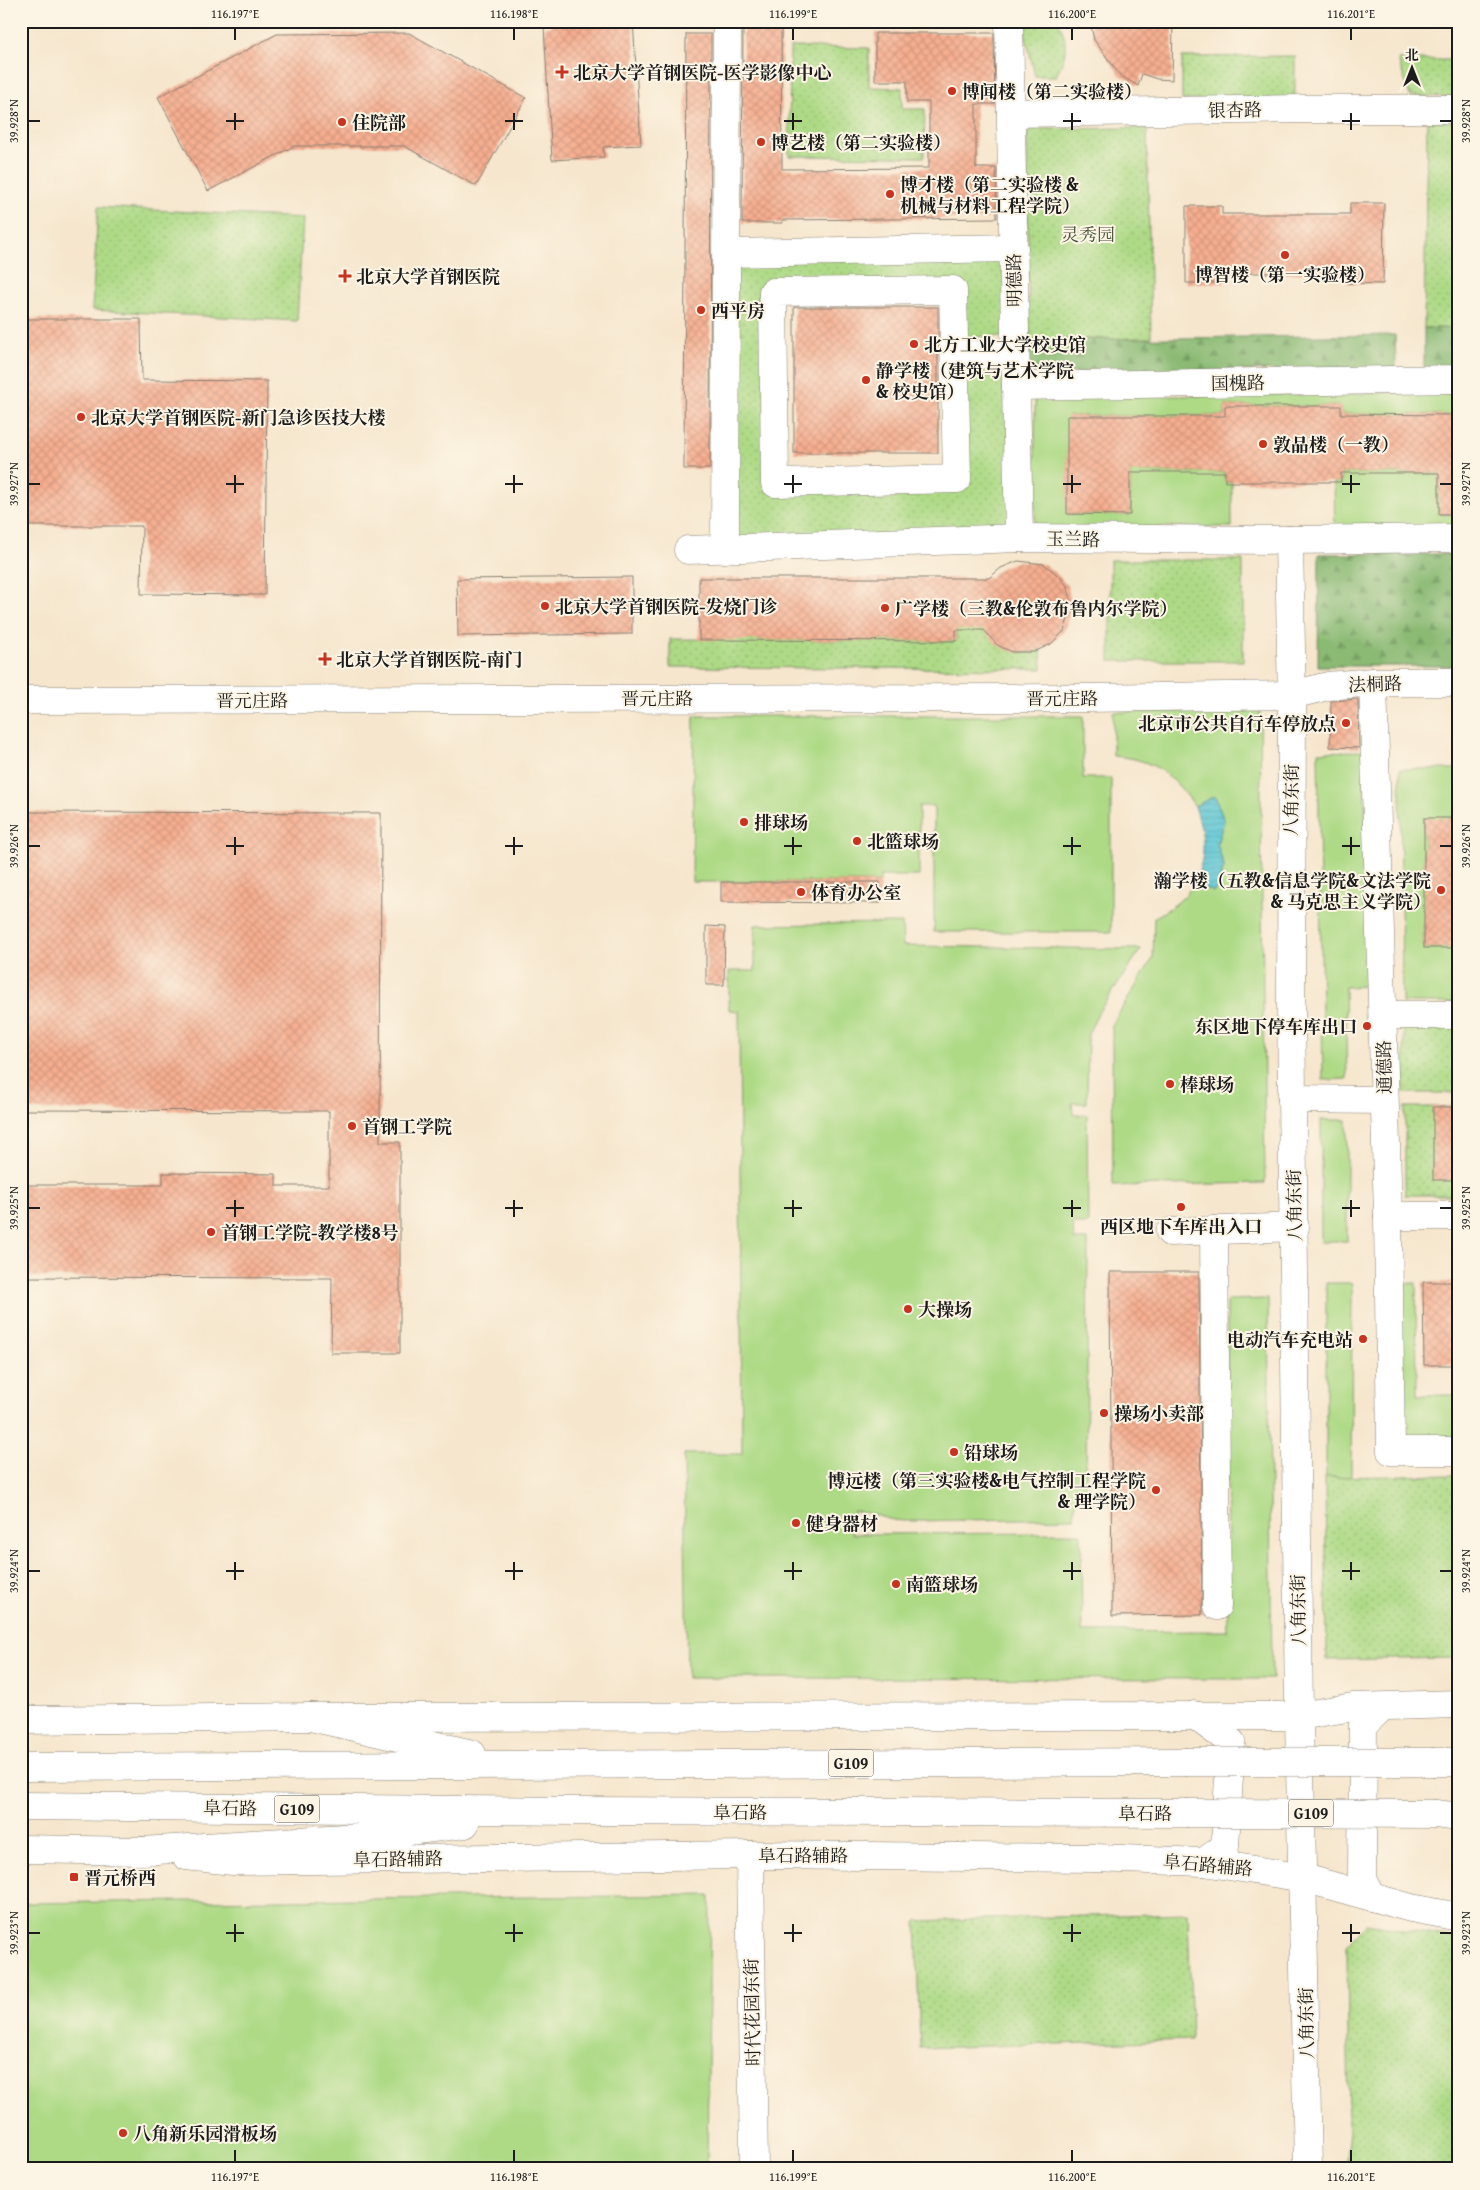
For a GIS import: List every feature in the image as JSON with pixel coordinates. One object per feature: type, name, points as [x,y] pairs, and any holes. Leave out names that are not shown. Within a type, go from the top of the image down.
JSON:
[{"type":"main road","points":[[725,549],[727,21]]},
{"type":"main road","name":"明德路","points":[[1009,21],[1019,538]]},
{"type":"main road","name":"银杏路","points":[[1011,113],[1306,109],[1459,110]]},
{"type":"main road","points":[[727,253],[1014,248]]},
{"type":"main road","points":[[953,290],[955,355],[957,479],[775,483],[773,292],[953,290]]},
{"type":"main road","points":[[955,355],[1015,354]]},
{"type":"main road","name":"国槐路","points":[[1016,386],[1459,379]]},
{"type":"main road","name":"玉兰路","points":[[688,550],[1019,538],[1289,540],[1459,538]]},
{"type":"main road","name":"八角东街","points":[[1289,540],[1292,695],[1290,809],[1292,1099],[1295,1227],[1299,1716],[1304,1878],[1308,2169]]},
{"type":"main road","name":"法桐路","points":[[1292,695],[1328,686],[1373,682],[1459,682]]},
{"type":"main road","name":"通德路","points":[[1373,682],[1388,1216],[1391,1451],[1459,1451]]},
{"type":"main road","name":"晋元庄路","points":[[21,700],[1085,698],[1292,695]]},
{"type":"main road","points":[[1383,1015],[1459,1015]]},
{"type":"main road","points":[[1292,1099],[1384,1100]]},
{"type":"main road","points":[[1388,1216],[1459,1216]]},
{"type":"main road","points":[[1170,1232],[1295,1227]]},
{"type":"main road","points":[[1214,1230],[1217,1606]]},
{"type":"main road","points":[[21,1720],[311,1717],[1299,1716],[1353,1707],[1459,1704]]},
{"type":"main road","points":[[1371,1896],[1362,1879],[1363,1725],[1382,1707]]},
{"type":"main road","points":[[1194,1715],[1231,1742],[1225,1847],[1204,1862]]},
{"type":"main road","points":[[311,1717],[517,1764]]},
{"type":"main road","name":"G109","points":[[21,1767],[1446,1762]]},
{"type":"main road","name":"阜石路","points":[[21,1806],[573,1811],[1451,1815]]},
{"type":"main road","points":[[21,1848],[142,1851],[359,1838],[573,1811]]},
{"type":"main road","name":"阜石路辅路","points":[[142,1851],[233,1861],[750,1855],[1094,1858],[1204,1862],[1304,1878],[1411,1908],[1459,1917]]},
{"type":"main road","name":"时代花园东街","points":[[750,1855],[754,2169]]},
{"type":"green space","points":[[1022,21],[1058,21],[1064,36],[1065,49],[1056,76],[1035,76]]},
{"type":"green space","points":[[790,47],[869,48],[869,87],[902,88],[902,109],[925,109],[924,157],[789,156]]},
{"type":"green space","points":[[1295,56],[1295,99],[1182,100],[1182,57]]},
{"type":"green space","points":[[1398,60],[1456,60],[1459,70],[1459,97],[1410,96]]},
{"type":"green space","points":[[1427,121],[1459,122],[1459,328],[1424,328]]},
{"type":"green space","name":"灵秀园","points":[[1147,128],[1151,338],[1029,340],[1027,129]]},
{"type":"green space","points":[[98,207],[303,218],[297,321],[92,310]]},
{"type":"green space","points":[[1007,257],[1007,336],[963,337],[962,282],[765,285],[767,492],[964,487],[963,365],[1008,365],[1012,531],[732,541],[733,258]]},
{"type":"green space","points":[[1424,328],[1459,328],[1459,368],[1424,368]]},
{"type":"green space","points":[[1395,335],[1396,369],[1030,373],[1029,340]]},
{"type":"green space","points":[[1459,392],[1459,415],[1341,414],[1340,406],[1225,406],[1225,416],[1068,416],[1068,514],[1130,515],[1130,472],[1225,472],[1225,482],[1232,482],[1232,527],[1035,527],[1035,398]]},
{"type":"green space","points":[[1341,473],[1439,473],[1439,514],[1459,514],[1459,529],[1335,530],[1334,482],[1341,482]]},
{"type":"green space","points":[[1319,554],[1459,554],[1459,666],[1318,666]]},
{"type":"green space","points":[[1110,560],[1243,560],[1243,661],[1110,661]]},
{"type":"green space","points":[[980,621],[991,637],[1005,648],[1022,653],[1041,649],[1042,669],[670,667],[670,639],[956,641],[956,630]]},
{"type":"green space","points":[[1260,711],[1265,1183],[1113,1186],[1112,1025],[1153,958],[1154,918],[1182,899],[1194,883],[1214,892],[1224,867],[1217,843],[1224,821],[1215,796],[1195,806],[1178,785],[1161,770],[1140,761],[1113,756],[1113,712]]},
{"type":"green space","points":[[694,716],[1083,716],[1083,778],[1111,778],[1111,932],[934,932],[934,806],[919,806],[919,876],[880,876],[880,882],[692,882]]},
{"type":"green space","points":[[1364,751],[1368,986],[1345,987],[1347,1079],[1323,1080],[1318,752]]},
{"type":"green space","points":[[1400,769],[1459,769],[1459,818],[1424,819],[1424,948],[1459,948],[1459,1003],[1402,1003]]},
{"type":"green space","name":"大操场","points":[[902,923],[903,946],[1141,949],[1098,1013],[1088,1034],[1087,1103],[1072,1103],[1073,1115],[1087,1115],[1088,1224],[1073,1224],[1074,1240],[1088,1240],[1086,1496],[1075,1502],[1074,1518],[904,1521],[853,1511],[852,1534],[1081,1533],[1082,1632],[1228,1631],[1227,1300],[1268,1299],[1272,1679],[687,1678],[684,1454],[742,1454],[739,1011],[729,1010],[729,971],[755,971],[755,925]]},
{"type":"green space","points":[[1404,1024],[1459,1024],[1459,1093],[1404,1093]]},
{"type":"green space","points":[[1405,1107],[1459,1107],[1459,1195],[1405,1195]]},
{"type":"green space","points":[[1321,1120],[1347,1120],[1347,1241],[1321,1241]]},
{"type":"green space","points":[[1326,1283],[1352,1283],[1351,1477],[1326,1477]]},
{"type":"green space","points":[[1397,1283],[1416,1283],[1417,1395],[1458,1395],[1459,1441],[1398,1442]]},
{"type":"green space","points":[[1459,1475],[1459,1658],[1327,1660],[1325,1477]]},
{"type":"green space","points":[[710,1895],[707,2169],[21,2169],[21,1903]]},
{"type":"green space","points":[[1188,1913],[1192,2040],[920,2048],[916,1921]]},
{"type":"green space","points":[[1366,1924],[1459,1939],[1459,2169],[1345,2169],[1349,2131],[1347,1945]]},
{"type":"water","points":[[1215,796],[1224,821],[1217,843],[1224,867],[1214,892],[1194,883],[1203,854],[1201,826],[1195,806]]},
{"type":"building","points":[[551,21],[633,21],[641,145],[603,147],[604,157],[552,160],[544,27],[551,26]]},
{"type":"building","points":[[743,21],[781,21],[782,169],[929,168],[929,102],[907,102],[907,81],[875,81],[875,33],[994,33],[995,104],[976,104],[976,168],[996,168],[997,218],[782,220],[783,223],[742,223]]},
{"type":"building","points":[[1090,21],[1173,21],[1172,80],[1157,79],[1142,74],[1138,86],[1120,75],[1094,40]]},
{"type":"building","name":"住院部","points":[[409,33],[526,98],[476,186],[404,146],[294,146],[208,191],[158,97],[277,34]]},
{"type":"building","name":"西平房","points":[[686,34],[711,34],[710,469],[684,469]]},
{"type":"building","name":"博智楼（第一实验楼）","points":[[1350,203],[1384,203],[1383,284],[1347,283],[1347,274],[1284,273],[1224,273],[1224,283],[1186,283],[1186,206],[1222,206],[1222,214],[1350,214]]},
{"type":"building","name":"静学楼（建筑与艺术学院 & 校史馆）","points":[[794,307],[938,307],[938,453],[794,453]]},
{"type":"building","points":[[21,319],[141,319],[142,380],[267,381],[265,595],[141,594],[142,526],[21,526]]},
{"type":"building","name":"敦品楼（一教）","points":[[1225,406],[1341,406],[1341,414],[1459,415],[1459,514],[1439,514],[1439,473],[1341,473],[1341,482],[1225,482],[1225,472],[1130,472],[1130,515],[1067,514],[1067,416],[1225,416]]},
{"type":"building","name":"广学楼（三教&伦敦布鲁内尔学院）","points":[[1018,561],[1044,564],[1060,577],[1067,586],[1070,596],[1070,613],[1064,631],[1051,644],[1034,652],[1013,652],[1003,648],[996,644],[984,630],[956,630],[956,641],[699,640],[699,578],[989,578],[1001,568]]},
{"type":"building","name":"北京大学首钢医院-发烧门诊","points":[[632,577],[632,634],[458,636],[457,579]]},
{"type":"building","name":"北京市公共自行车停放点","points":[[1358,699],[1359,748],[1330,747],[1331,701]]},
{"type":"building","points":[[21,812],[381,813],[380,1142],[400,1142],[400,1353],[331,1353],[332,1278],[21,1277],[21,1185],[163,1185],[163,1173],[276,1174],[276,1186],[329,1186],[329,1111],[21,1110]]},
{"type":"building","name":"瀚学楼（五教&信息学院&文法学院 & 马克思主义学院）","points":[[1424,818],[1459,818],[1459,948],[1424,948]]},
{"type":"building","name":"体育办公室","points":[[721,882],[880,882],[880,903],[721,902]]},
{"type":"building","points":[[706,926],[725,927],[724,985],[706,985]]},
{"type":"building","points":[[1433,1107],[1459,1107],[1459,1180],[1433,1180]]},
{"type":"building","name":"博远楼（第三实验楼&电气控制工程学院 & 理学院）","points":[[1110,1272],[1199,1272],[1202,1615],[1112,1616]]},
{"type":"building","points":[[1423,1282],[1459,1282],[1459,1365],[1424,1365]]},
{"type":"place","name":"北京大学首钢医院-医学影像中心","points":[[562,72]]},
{"type":"place","name":"博闻楼（第二实验楼）","points":[[952,91]]},
{"type":"place","name":"住院部","points":[[342,122]]},
{"type":"place","name":"博艺楼（第二实验楼）","points":[[761,142]]},
{"type":"place","name":"博才楼（第二实验楼 & 机械与材料工程学院）","points":[[890,194]]},
{"type":"place","name":"博智楼（第一实验楼）","points":[[1285,255]]},
{"type":"place","name":"北京大学首钢医院","points":[[345,276]]},
{"type":"place","name":"西平房","points":[[701,310]]},
{"type":"place","name":"北方工业大学校史馆","points":[[914,344]]},
{"type":"place","name":"静学楼（建筑与艺术学院 & 校史馆）","points":[[866,380]]},
{"type":"place","name":"北京大学首钢医院-新门急诊医技大楼","points":[[81,417]]},
{"type":"place","name":"敦品楼（一教）","points":[[1263,444]]},
{"type":"place","name":"北京大学首钢医院-发烧门诊","points":[[545,606]]},
{"type":"place","name":"广学楼（三教&伦敦布鲁内尔学院）","points":[[885,608]]},
{"type":"place","name":"北京大学首钢医院-南门","points":[[325,659]]},
{"type":"place","name":"北京市公共自行车停放点","points":[[1346,723]]},
{"type":"place","name":"排球场","points":[[744,822]]},
{"type":"place","name":"北篮球场","points":[[857,841]]},
{"type":"place","name":"瀚学楼（五教&信息学院&文法学院 & 马克思主义学院）","points":[[1441,890]]},
{"type":"place","name":"体育办公室","points":[[801,892]]},
{"type":"place","name":"东区地下停车库出口","points":[[1367,1026]]},
{"type":"place","name":"棒球场","points":[[1170,1084]]},
{"type":"place","name":"首钢工学院","points":[[352,1126]]},
{"type":"place","name":"西区地下车库出入口","points":[[1181,1207]]},
{"type":"place","name":"首钢工学院-教学楼8号","points":[[211,1232]]},
{"type":"place","name":"大操场","points":[[908,1309]]},
{"type":"place","name":"电动汽车充电站","points":[[1363,1339]]},
{"type":"place","name":"操场小卖部","points":[[1104,1413]]},
{"type":"place","name":"铅球场","points":[[954,1452]]},
{"type":"place","name":"博远楼（第三实验楼&电气控制工程学院 & 理学院）","points":[[1156,1490]]},
{"type":"place","name":"健身器材","points":[[796,1523]]},
{"type":"place","name":"南篮球场","points":[[896,1584]]},
{"type":"place","name":"晋元桥西","points":[[74,1877]]},
{"type":"place","name":"八角新乐园滑板场","points":[[123,2133]]}]
